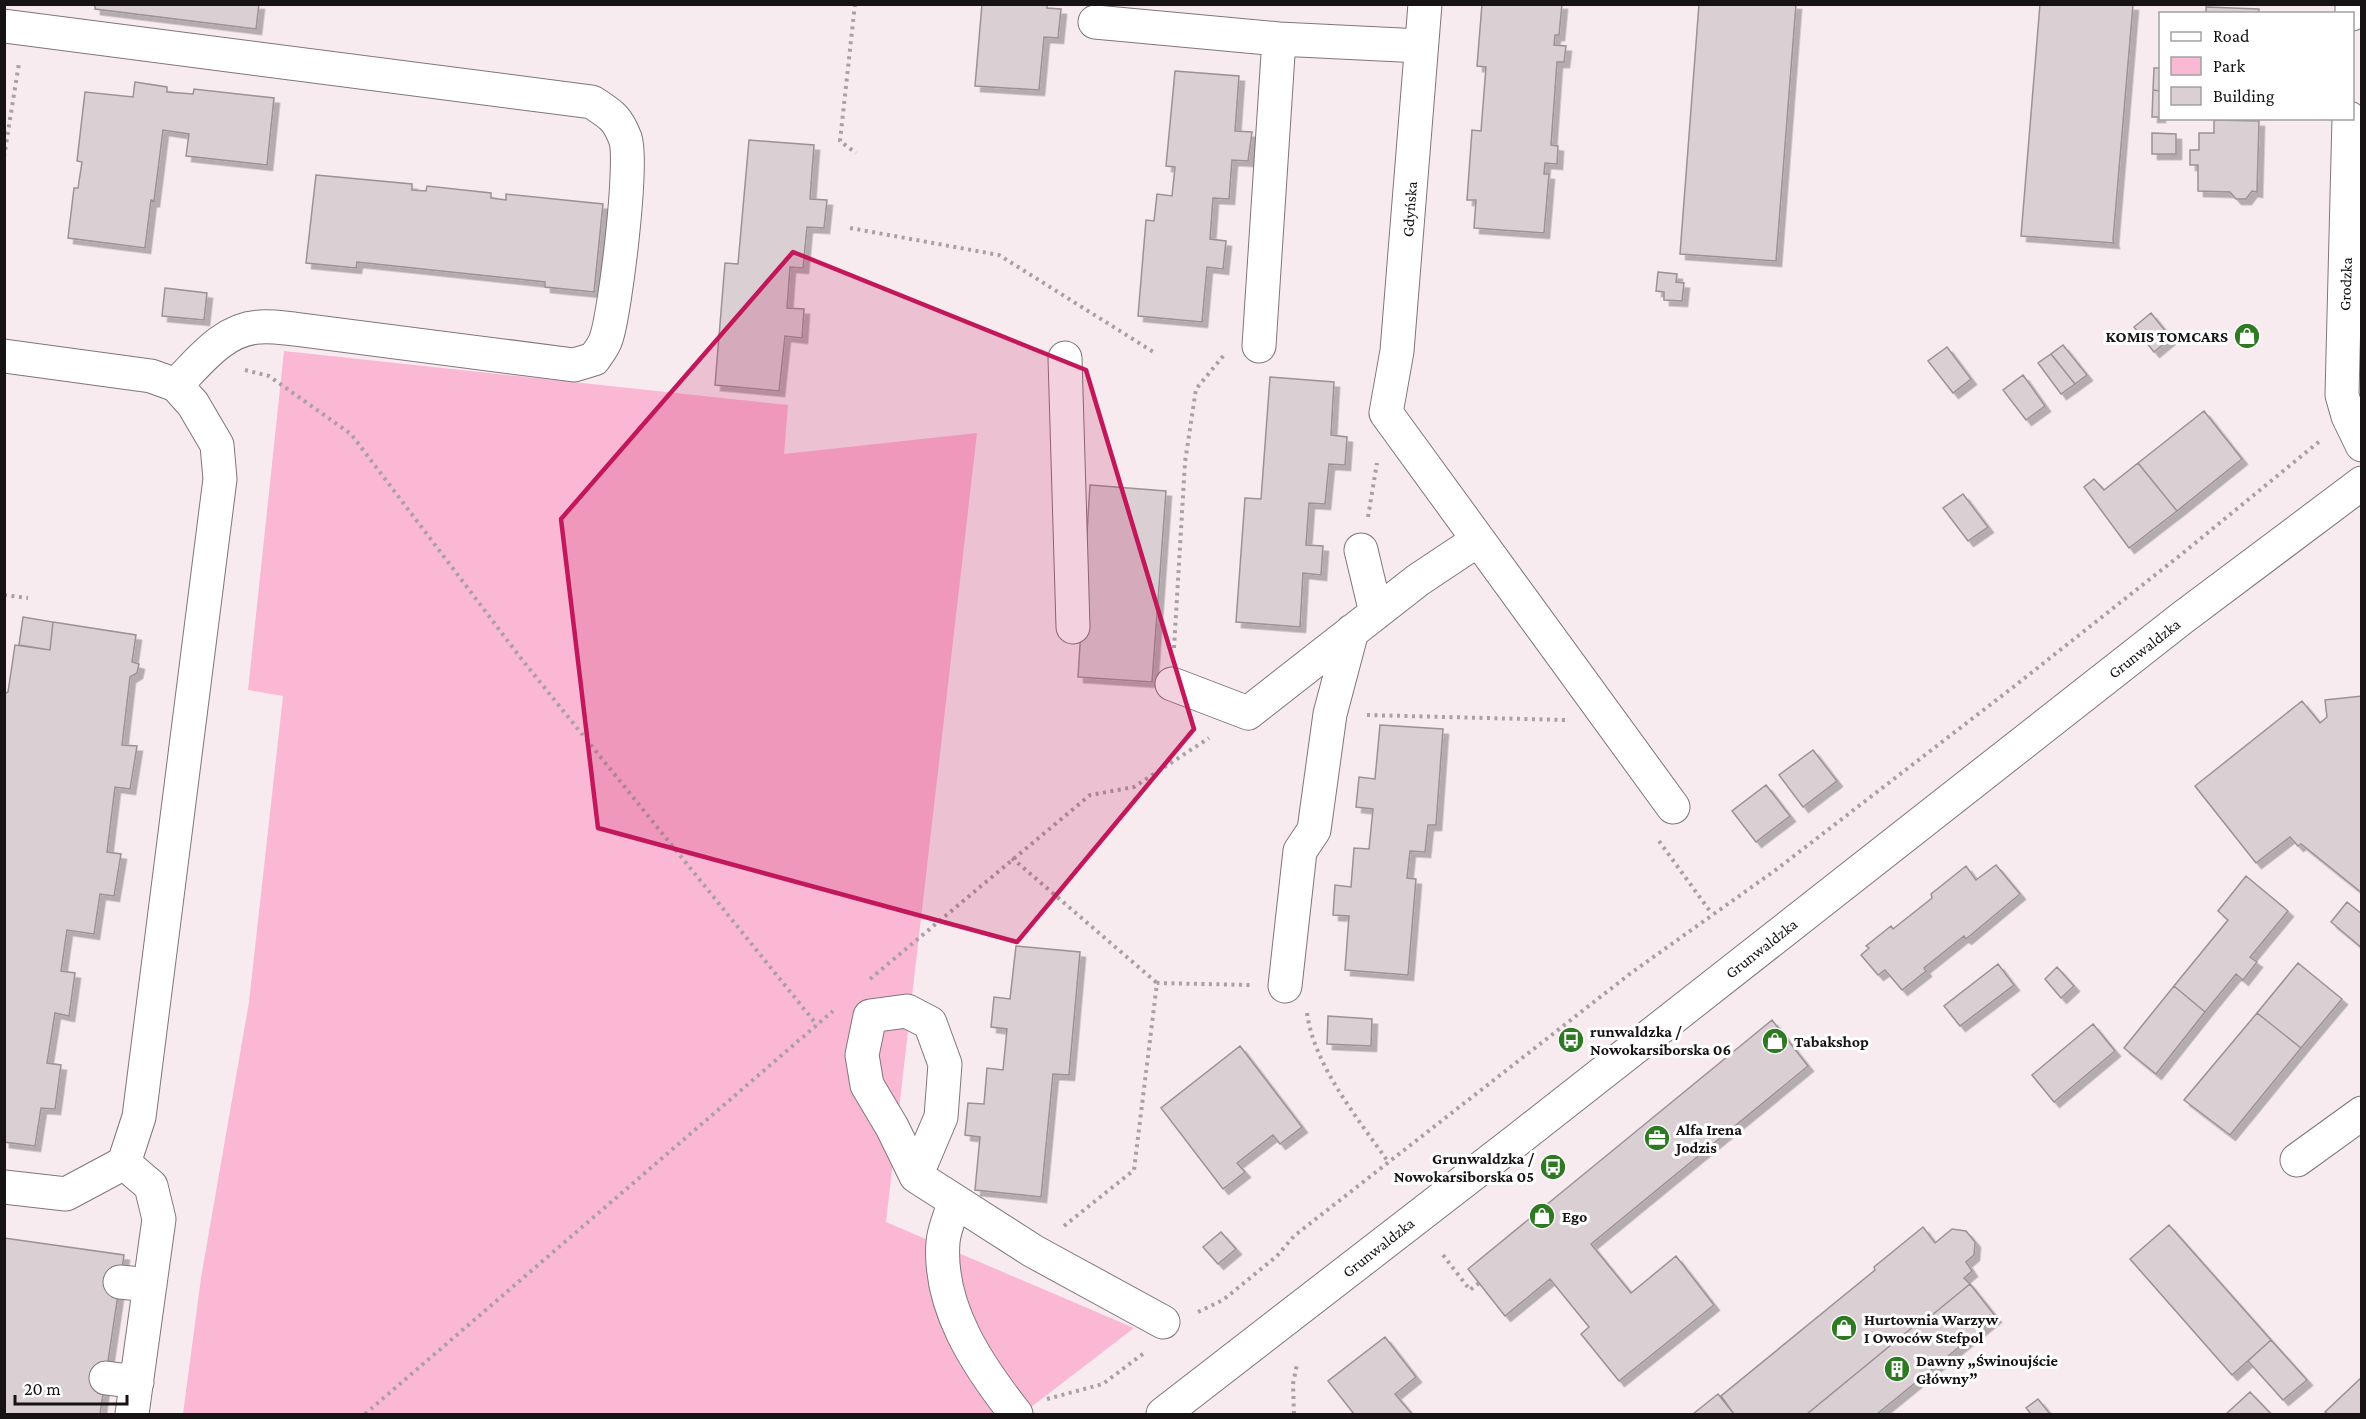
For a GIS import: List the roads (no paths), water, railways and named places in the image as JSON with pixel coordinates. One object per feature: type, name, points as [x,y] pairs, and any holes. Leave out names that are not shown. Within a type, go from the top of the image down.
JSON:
[{"type":"street","name":"Gdyńska","points":[[1425,4],[1397,351],[1386,414],[1478,540]]},
{"type":"street","points":[[1095,22],[1279,39],[1421,46]]},
{"type":"street","points":[[15,27],[592,102],[615,117],[626,140],[627,183],[612,313],[606,340],[594,359],[574,365],[294,329],[259,327],[241,330],[217,344],[176,385]]},
{"type":"street","points":[[1244,347],[1279,39]]},
{"type":"street","name":"Grodzka","points":[[2349,120],[2342,395],[2361,446]]},
{"type":"street","points":[[4,357],[151,376],[176,385],[193,404],[218,445],[220,479],[139,1117],[124,1163],[66,1194],[4,1187]]},
{"type":"street","points":[[1065,358],[1073,627]]},
{"type":"street","name":"Grunwaldzka","points":[[1163,1414],[1521,1137],[2182,618],[2361,483]]},
{"type":"street","points":[[1172,684],[1248,713],[1418,580],[1478,540],[1673,807]]},
{"type":"street","points":[[1285,986],[1300,851],[1314,830],[1330,714],[1364,622],[1361,550]]},
{"type":"street","points":[[2297,1160],[2361,1113]]},
{"type":"street","points":[[124,1163],[151,1186],[159,1220],[135,1284],[121,1380],[132,1414]]},
{"type":"street","points":[[916,1176],[1033,1251],[1167,1330]]},
{"type":"street","points":[[955,1202],[943,1239],[943,1266],[952,1303],[968,1345],[1030,1407]]},
{"type":"place","name":"KOMIS TOMCARS","points":[[2247,336]]},
{"type":"place","name":"runwaldzka / Nowokarsiborska 06","points":[[1571,1040]]},
{"type":"place","name":"Tabakshop","points":[[1775,1041]]},
{"type":"place","name":"Alfa Irena Jodzis","points":[[1657,1138]]},
{"type":"place","name":"Grunwaldzka / Nowokarsiborska 05","points":[[1553,1167]]},
{"type":"place","name":"Ego","points":[[1542,1216]]},
{"type":"place","name":"Hurtownia Warzyw I Owoców Stefpol","points":[[1844,1328]]},
{"type":"place","name":"Dawny „Świnoujście Główny”","points":[[1897,1369]]}]
